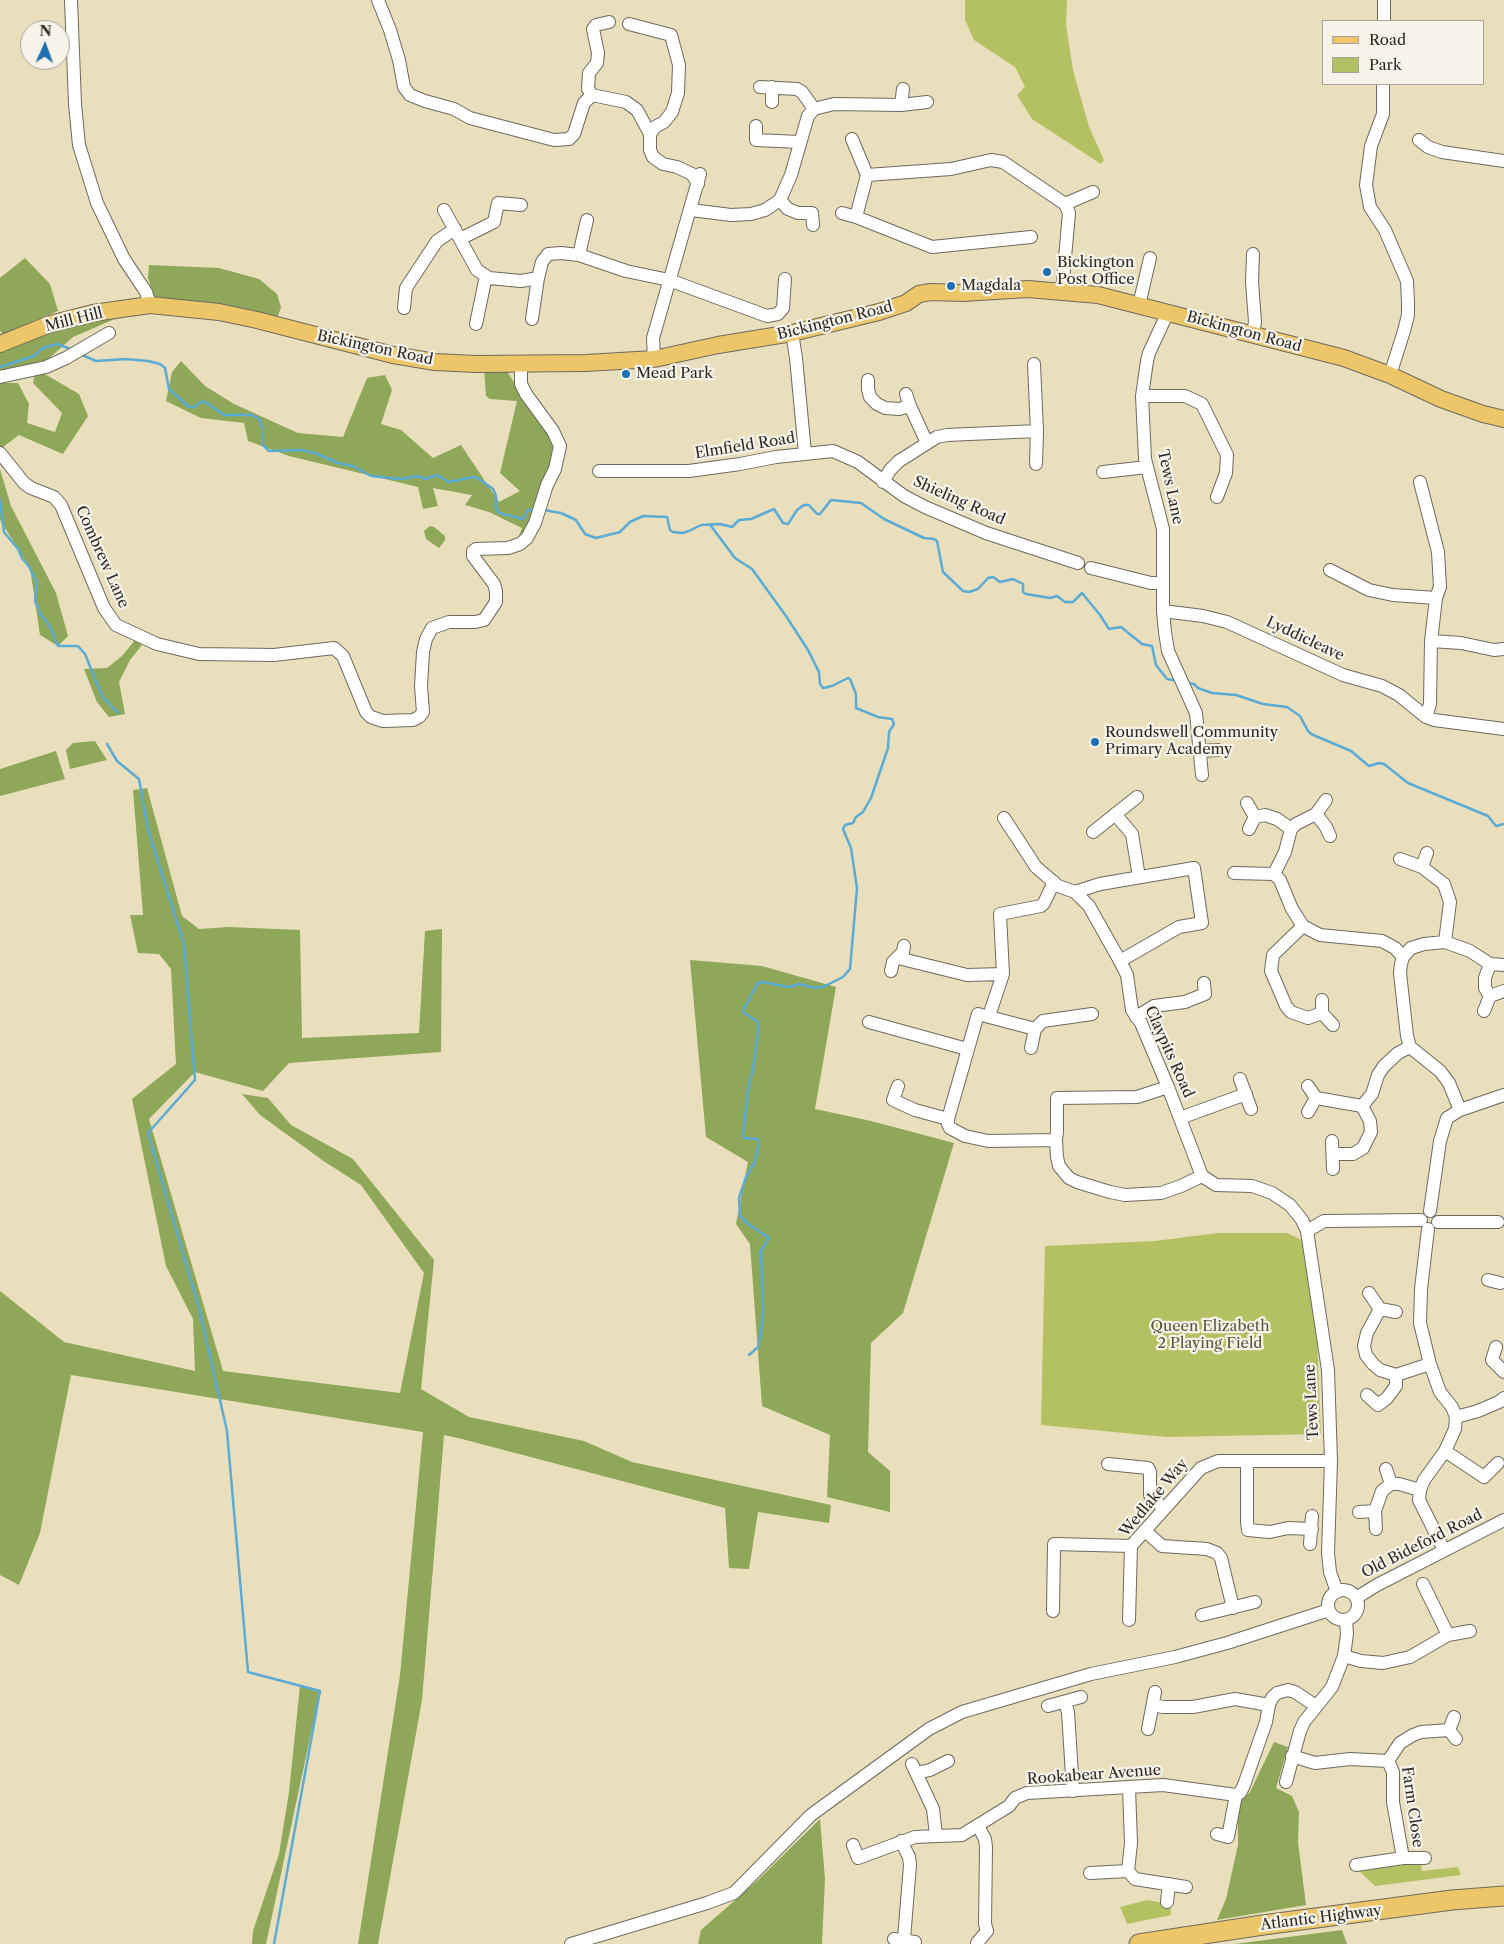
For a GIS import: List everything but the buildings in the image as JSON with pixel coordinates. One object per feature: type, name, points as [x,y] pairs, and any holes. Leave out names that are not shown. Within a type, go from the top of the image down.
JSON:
[{"type":"highway","name":"Atlantic Highway","points":[[1139,1944],[1452,1900],[1504,1896]]},
{"type":"main road","name":"Bickington Road","points":[[150,305],[219,312],[393,355],[435,362],[586,363],[654,359],[718,345],[792,333],[879,312],[906,303],[919,294],[931,292],[963,293],[1028,289],[1062,291],[1098,295],[1344,358],[1390,375],[1441,399],[1504,419]]},
{"type":"main road","name":"Mill Hill","points":[[0,344],[50,324],[93,313],[150,305]]},
{"type":"street","points":[[71,0],[75,104],[79,145],[97,203],[124,259],[146,292],[150,305]]},
{"type":"street","points":[[378,0],[399,60],[404,87],[410,95],[425,101],[454,108],[470,118],[554,140],[569,139],[574,134],[584,103],[592,94]]},
{"type":"street","points":[[1384,0],[1384,20]]},
{"type":"street","points":[[609,22],[596,25],[593,29],[598,53],[597,63],[589,73],[588,89],[592,94],[626,102],[637,110],[650,134],[650,150],[653,157],[663,164],[677,167],[699,179],[653,338],[654,359]]},
{"type":"street","points":[[629,24],[671,35],[679,65],[678,93],[672,112],[664,122],[654,127],[650,134]]},
{"type":"street","points":[[1383,85],[1384,114],[1371,146],[1366,185],[1370,206],[1385,230],[1407,280],[1408,303],[1408,315],[1404,324],[1404,331],[1390,375]]},
{"type":"street","points":[[772,102],[766,87],[796,88],[802,92],[814,109]]},
{"type":"street","points":[[902,89],[902,105]]},
{"type":"street","points":[[691,210],[731,215],[750,214],[765,210],[780,200],[790,175],[808,116],[814,109],[834,104],[902,105],[927,102]]},
{"type":"street","points":[[756,126],[756,140],[799,142]]},
{"type":"street","points":[[852,139],[867,174],[856,217]]},
{"type":"street","points":[[1419,140],[1428,147],[1442,152],[1504,161]]},
{"type":"street","points":[[867,174],[951,169],[991,160],[1003,162],[1065,204],[1069,213],[1062,291]]},
{"type":"street","points":[[1065,204],[1093,192]]},
{"type":"street","points":[[780,200],[788,209],[816,217]]},
{"type":"street","points":[[404,308],[406,288],[437,241],[494,222],[498,203],[521,205]]},
{"type":"street","points":[[444,210],[477,270],[486,276],[521,281],[538,278]]},
{"type":"street","points":[[842,213],[932,247],[1031,237]]},
{"type":"street","points":[[579,254],[588,220]]},
{"type":"street","points":[[532,319],[542,262],[548,254],[553,253],[579,254],[626,271],[669,280],[767,316],[778,314],[783,308],[785,279]]},
{"type":"street","points":[[1253,254],[1252,282],[1255,322],[1253,334]]},
{"type":"street","points":[[1139,305],[1150,258]]},
{"type":"street","points":[[476,324],[486,276]]},
{"type":"street","name":"Tews Lane","points":[[1168,312],[1149,352],[1142,396],[1145,458],[1163,529],[1163,611],[1168,651],[1196,713],[1202,775]]},
{"type":"street","points":[[0,377],[46,367],[66,358],[109,333]]},
{"type":"street","name":"Elmfield Road","points":[[596,472],[689,471],[806,453],[792,333]]},
{"type":"street","name":"Combrew Lane","points":[[0,453],[24,483],[31,488],[54,496],[61,505],[104,608],[116,625],[157,644],[199,654],[274,655],[334,648],[343,656],[366,712],[371,717],[383,721],[413,720],[423,712],[421,686],[423,652],[426,638],[432,628],[449,622],[484,620],[490,614],[496,602],[494,584],[473,556],[473,551],[476,549],[508,548],[520,544],[527,538],[535,523],[560,453],[560,446],[554,432],[521,384],[520,364]]},
{"type":"street","points":[[1034,364],[1037,431],[1036,464]]},
{"type":"street","points":[[865,386],[870,397],[877,404],[885,408],[899,409],[908,400],[927,443]]},
{"type":"street","points":[[1142,396],[1185,396],[1202,404],[1227,454],[1226,473],[1217,496]]},
{"type":"street","points":[[883,482],[890,470],[899,462],[937,437],[1037,431]]},
{"type":"street","name":"Shieling Road","points":[[806,453],[833,451],[843,454],[858,462],[883,482],[925,507],[986,534],[1078,563]]},
{"type":"street","points":[[1103,472],[1147,467]]},
{"type":"street","points":[[1420,482],[1438,552],[1440,587],[1436,598],[1431,641],[1430,704],[1426,716]]},
{"type":"street","points":[[1091,568],[1151,583],[1163,583]]},
{"type":"street","points":[[1330,570],[1369,590],[1394,595],[1436,598]]},
{"type":"street","name":"Lyddicleave","points":[[1163,611],[1203,616],[1227,622],[1343,675],[1382,686],[1399,695],[1434,720],[1504,729]]},
{"type":"street","points":[[1431,641],[1461,643],[1494,650],[1504,650]]},
{"type":"street","points":[[1199,751],[1218,750]]},
{"type":"street","points":[[1093,832],[1137,797]]},
{"type":"street","points":[[1274,874],[1285,852],[1291,829],[1296,824],[1316,814],[1326,800]]},
{"type":"street","points":[[1247,803],[1255,817]]},
{"type":"street","points":[[1115,814],[1132,834],[1139,877]]},
{"type":"street","points":[[1316,814],[1330,836]]},
{"type":"street","points":[[1248,829],[1255,817],[1265,815],[1277,819],[1291,829]]},
{"type":"street","name":"Claypits Road","points":[[1004,818],[1036,867],[1058,886],[1075,892],[1088,906],[1120,961],[1127,975],[1132,1010],[1141,1023],[1168,1086],[1202,1176]]},
{"type":"street","points":[[1422,867],[1427,853]]},
{"type":"street","points":[[1400,859],[1422,867],[1444,884],[1450,902],[1445,942]]},
{"type":"street","points":[[1075,892],[1100,884],[1194,868],[1202,923],[1179,927],[1120,961]]},
{"type":"street","points":[[1234,873],[1274,874],[1280,880],[1292,909],[1303,926],[1320,935],[1382,940],[1395,948],[1403,957]]},
{"type":"street","points":[[989,1016],[1003,974],[1000,914],[1041,906],[1054,882]]},
{"type":"street","points":[[1303,926],[1273,955],[1271,970],[1286,1006],[1291,1012],[1308,1018],[1322,1013]]},
{"type":"street","points":[[1460,1110],[1449,1083],[1440,1070],[1410,1047],[1400,973],[1403,957],[1411,948],[1424,944],[1445,942],[1470,951],[1490,964],[1504,965]]},
{"type":"street","points":[[891,971],[893,962],[903,952],[904,946]]},
{"type":"street","points":[[898,958],[967,974],[1003,974]]},
{"type":"street","points":[[1490,964],[1485,978],[1485,988],[1490,996]]},
{"type":"street","points":[[1136,1017],[1154,1006],[1185,1002],[1205,994],[1204,983]]},
{"type":"street","points":[[1484,1011],[1490,996],[1504,991]]},
{"type":"street","points":[[1322,1000],[1322,1013],[1333,1025]]},
{"type":"street","points":[[1035,1030],[978,1014],[948,1119],[950,1128],[977,1140],[1000,1142],[1056,1140]]},
{"type":"street","points":[[1031,1048],[1035,1030],[1043,1021],[1092,1014]]},
{"type":"street","points":[[868,1022],[967,1049]]},
{"type":"street","points":[[1362,1106],[1372,1094],[1378,1075],[1384,1066],[1398,1053],[1410,1047]]},
{"type":"street","points":[[1240,1078],[1251,1109]]},
{"type":"street","points":[[898,1086],[893,1100],[916,1110],[948,1119]]},
{"type":"street","points":[[1168,1086],[1137,1097],[1056,1098],[1057,1157],[1064,1173],[1077,1182],[1110,1192],[1125,1194],[1161,1193],[1202,1176]]},
{"type":"street","points":[[1308,1086],[1316,1098],[1362,1106]]},
{"type":"street","points":[[1180,1118],[1246,1094]]},
{"type":"street","points":[[1444,1550],[1419,1500],[1424,1480],[1445,1451],[1455,1428],[1456,1417],[1452,1407],[1440,1392],[1430,1364],[1420,1323],[1421,1289],[1429,1224],[1424,1213],[1430,1211],[1442,1128],[1447,1118],[1460,1110],[1504,1095]]},
{"type":"street","points":[[1308,1112],[1316,1098]]},
{"type":"street","points":[[1333,1168],[1333,1147],[1353,1154],[1363,1148],[1369,1140],[1371,1132],[1370,1121],[1362,1106]]},
{"type":"street","name":"Tews Lane","points":[[1202,1176],[1216,1186],[1252,1186],[1282,1198],[1297,1213],[1307,1231],[1328,1370],[1331,1462],[1328,1553],[1330,1572],[1337,1592]]},
{"type":"street","points":[[1307,1231],[1324,1221],[1429,1224],[1502,1223]]},
{"type":"street","points":[[1369,1293],[1380,1309],[1396,1312]]},
{"type":"street","points":[[1380,1309],[1366,1333],[1364,1346],[1366,1355],[1373,1364],[1380,1370],[1396,1375],[1430,1364]]},
{"type":"street","points":[[1489,1357],[1504,1372]]},
{"type":"street","points":[[1367,1395],[1379,1411],[1396,1386],[1396,1375]]},
{"type":"street","points":[[1456,1417],[1478,1411],[1504,1398]]},
{"type":"street","points":[[1445,1451],[1484,1482],[1498,1463]]},
{"type":"street","name":"Wedlake Way","points":[[1129,1620],[1131,1546],[1146,1531],[1163,1508],[1201,1468],[1218,1461],[1331,1462]]},
{"type":"street","points":[[1247,1461],[1248,1530],[1270,1532],[1312,1522],[1310,1544]]},
{"type":"street","points":[[1108,1464],[1148,1468],[1150,1472],[1150,1494],[1163,1508]]},
{"type":"street","points":[[1386,1469],[1391,1484]]},
{"type":"street","points":[[1376,1529],[1376,1511],[1382,1491],[1391,1484],[1399,1484],[1420,1490]]},
{"type":"street","points":[[1359,1512],[1376,1511]]},
{"type":"street","name":"Old Bideford Road","points":[[1356,1598],[1504,1520]]},
{"type":"street","points":[[1146,1531],[1162,1546],[1196,1550],[1207,1549],[1217,1553],[1221,1558],[1233,1608]]},
{"type":"street","points":[[1053,1611],[1054,1544],[1131,1546]]},
{"type":"street","points":[[1423,1584],[1448,1635]]},
{"type":"street","points":[[1348,1591],[1356,1598],[1358,1609],[1352,1618],[1346,1620],[1335,1618],[1329,1610],[1330,1598],[1337,1592],[1348,1591]]},
{"type":"street","points":[[1202,1615],[1255,1602]]},
{"type":"street","points":[[571,1944],[734,1893],[811,1815],[929,1729],[962,1712],[1091,1674],[1175,1657],[1227,1643],[1329,1610]]},
{"type":"street","points":[[1286,1782],[1296,1740],[1304,1722],[1332,1687],[1344,1656],[1347,1634],[1346,1620]]},
{"type":"street","points":[[1344,1656],[1361,1661],[1383,1663],[1410,1657],[1448,1635],[1470,1631]]},
{"type":"street","points":[[1217,1834],[1228,1836],[1236,1795],[1240,1793],[1244,1785],[1266,1722],[1269,1705],[1277,1693],[1288,1690],[1296,1692],[1316,1706]]},
{"type":"street","points":[[1148,1729],[1155,1692]]},
{"type":"street","points":[[1048,1706],[1081,1697]]},
{"type":"street","points":[[1153,1706],[1193,1707],[1235,1699],[1269,1705]]},
{"type":"street","points":[[1066,1702],[1072,1791]]},
{"type":"street","name":"Farm Close","points":[[1388,1761],[1400,1744],[1413,1735],[1421,1732],[1453,1734],[1454,1717]]},
{"type":"street","name":"Farm Close","points":[[1292,1756],[1315,1763],[1350,1760],[1388,1761]]},
{"type":"street","points":[[936,1835],[934,1809],[914,1769],[930,1770],[948,1761]]},
{"type":"street","name":"Farm Close","points":[[1388,1761],[1393,1772],[1394,1802],[1403,1858]]},
{"type":"street","name":"Rookabear Avenue","points":[[853,1845],[858,1858],[915,1837],[962,1835],[1009,1806],[1015,1798],[1027,1793],[1163,1785],[1236,1795]]},
{"type":"street","points":[[1129,1788],[1131,1843],[1128,1871],[1135,1879],[1186,1887]]},
{"type":"street","points":[[977,1943],[987,1932],[985,1924],[986,1847],[985,1839],[978,1826]]},
{"type":"street","points":[[901,1841],[909,1857],[910,1865],[904,1940]]},
{"type":"street","name":"Farm Close","points":[[1356,1865],[1403,1858],[1425,1858]]},
{"type":"street","points":[[1090,1873],[1128,1871]]},
{"type":"street","points":[[1167,1902],[1169,1884]]},
{"type":"green space","points":[[965,0],[1067,0],[1066,25],[1073,70],[1089,127],[1104,160],[1101,164],[1032,119],[1017,95],[1025,87],[1015,67],[974,40],[965,20]]},
{"type":"green space","points":[[25,258],[50,284],[58,311],[3,334],[0,331],[0,278]]},
{"type":"green space","points":[[149,265],[219,268],[259,279],[277,294],[281,307],[277,319],[155,299],[148,278]]},
{"type":"green space","points":[[117,318],[73,337],[46,361],[0,372],[0,349],[81,322]]},
{"type":"green space","points":[[181,361],[205,386],[234,404],[298,433],[343,437],[367,378],[385,375],[392,390],[381,424],[401,430],[433,458],[461,445],[499,502],[520,491],[500,473],[517,401],[490,399],[486,396],[484,367],[506,370],[547,433],[555,452],[531,521],[518,538],[522,528],[489,512],[465,505],[472,495],[433,488],[438,506],[423,509],[418,487],[289,456],[248,441],[244,423],[201,418],[166,401],[172,372]]},
{"type":"green space","points":[[36,369],[79,394],[88,416],[63,454],[19,435],[3,447],[0,447],[0,383],[18,383],[29,404],[27,423],[55,432],[62,413],[33,383]]},
{"type":"green space","points":[[0,469],[11,506],[56,593],[68,636],[58,646],[40,635],[30,568],[0,520]]},
{"type":"green space","points":[[430,526],[445,536],[445,540],[439,548],[426,539],[424,531]]},
{"type":"green space","points":[[135,640],[142,645],[130,660],[119,682],[125,714],[109,717],[97,702],[84,669],[107,668],[122,656]]},
{"type":"green space","points":[[95,741],[107,760],[70,769],[66,750],[73,743]]},
{"type":"green space","points":[[56,751],[65,779],[0,796],[0,769]]},
{"type":"green space","points":[[147,788],[182,916],[199,929],[229,927],[300,930],[302,1038],[419,1033],[425,931],[442,929],[441,1052],[289,1063],[263,1091],[195,1072],[149,1119],[223,1371],[400,1393],[424,1273],[361,1185],[325,1162],[260,1115],[242,1094],[268,1098],[291,1125],[353,1159],[434,1260],[421,1389],[469,1417],[584,1441],[632,1462],[831,1505],[829,1523],[758,1512],[749,1569],[729,1568],[725,1508],[444,1435],[422,1700],[378,1944],[358,1944],[400,1675],[423,1432],[71,1375],[40,1533],[19,1585],[0,1575],[0,1291],[64,1342],[195,1371],[193,1319],[166,1266],[132,1099],[176,1064],[171,969],[159,954],[138,953],[130,915],[143,915],[133,790]]},
{"type":"green space","points":[[690,960],[762,966],[836,987],[815,1109],[871,1121],[954,1143],[903,1313],[871,1343],[868,1452],[890,1471],[890,1512],[827,1497],[830,1435],[762,1406],[750,1244],[736,1224],[748,1162],[706,1137]]},
{"type":"green space","name":"Queen Elizabeth 2 Playing Field","points":[[1218,1233],[1287,1233],[1302,1240],[1317,1335],[1321,1434],[1166,1437],[1041,1425],[1045,1246],[1155,1241]]},
{"type":"green space","points":[[300,1686],[320,1691],[266,1944],[252,1944],[253,1931],[279,1854],[289,1792]]},
{"type":"green space","points":[[1274,1742],[1288,1747],[1276,1788],[1292,1796],[1299,1812],[1298,1842],[1306,1905],[1217,1920],[1226,1899],[1238,1845],[1238,1803],[1250,1792]]},
{"type":"green space","points":[[820,1819],[825,1879],[822,1944],[698,1944],[701,1930],[758,1880]]},
{"type":"green space","points":[[1404,1865],[1421,1865],[1422,1871],[1458,1867],[1461,1875],[1375,1886],[1359,1871]]},
{"type":"green space","points":[[1147,1900],[1170,1904],[1171,1915],[1127,1924],[1120,1907]]},
{"type":"green space","points":[[1342,1930],[1347,1944],[1235,1944]]},
{"type":"waterway","points":[[0,367],[34,356],[43,348],[57,344],[73,350]]},
{"type":"waterway","points":[[82,355],[96,361],[126,359],[160,364],[165,368],[169,389],[189,407],[205,402],[224,415],[252,415],[259,419],[263,429],[263,445],[269,451],[301,450],[315,453],[338,463],[353,466],[371,476],[401,479],[418,476],[426,479],[437,475],[449,482],[473,477],[493,489],[496,496],[496,508],[499,513],[523,519],[528,510],[536,510]]},
{"type":"waterway","points":[[0,500],[4,532],[30,568],[37,584],[35,601],[41,615],[49,625],[58,646],[78,646],[85,654],[102,696],[118,713]]},
{"type":"waterway","points":[[544,510],[561,513],[576,520],[585,534],[596,538],[620,532],[630,522],[643,516],[667,517],[670,530],[682,533],[701,525],[720,524],[732,527],[739,520],[751,519],[774,509],[783,523],[788,524],[797,510],[804,505],[809,505],[817,514],[820,514],[831,500],[861,503],[884,519],[924,538],[937,541],[943,572],[963,591],[969,592],[978,589],[988,578],[993,577],[1000,582],[1013,579],[1023,584],[1023,592],[1026,594],[1050,598],[1057,596],[1065,602],[1073,602],[1082,593],[1109,629],[1121,627],[1142,644],[1152,646],[1156,665],[1167,679],[1177,681]]},
{"type":"waterway","points":[[711,526],[735,558],[752,569],[786,616],[808,650],[819,672],[820,684],[823,688],[848,678],[850,679],[856,694],[856,708],[878,717],[892,719],[894,724],[889,732],[888,748],[871,798],[863,812],[856,817],[853,823],[845,825],[843,829],[851,848],[857,888],[850,969],[843,977],[823,987],[815,988],[799,984],[789,987],[762,982],[758,983],[743,1010],[744,1013],[758,1022],[743,1135],[744,1138],[758,1139],[759,1143],[754,1164],[746,1177],[739,1198],[740,1216],[748,1224],[769,1238],[761,1251],[763,1311],[761,1333],[758,1347],[749,1355]]},
{"type":"waterway","points":[[1188,683],[1212,693],[1236,695],[1263,704],[1287,707],[1300,716],[1311,734],[1351,751],[1369,766],[1379,763],[1384,764],[1408,783],[1488,816],[1496,826],[1504,824]]},
{"type":"waterway","points":[[107,744],[117,761],[139,779],[148,830],[184,944],[195,1080],[148,1133],[199,1308],[227,1431],[248,1672],[320,1691],[274,1944]]},
{"type":"place","name":"Bickington Post Office","points":[[1047,272]]},
{"type":"place","name":"Magdala","points":[[951,286]]},
{"type":"place","name":"Mead Park","points":[[626,374]]},
{"type":"place","name":"Roundswell Community Primary Academy","points":[[1095,742]]}]
